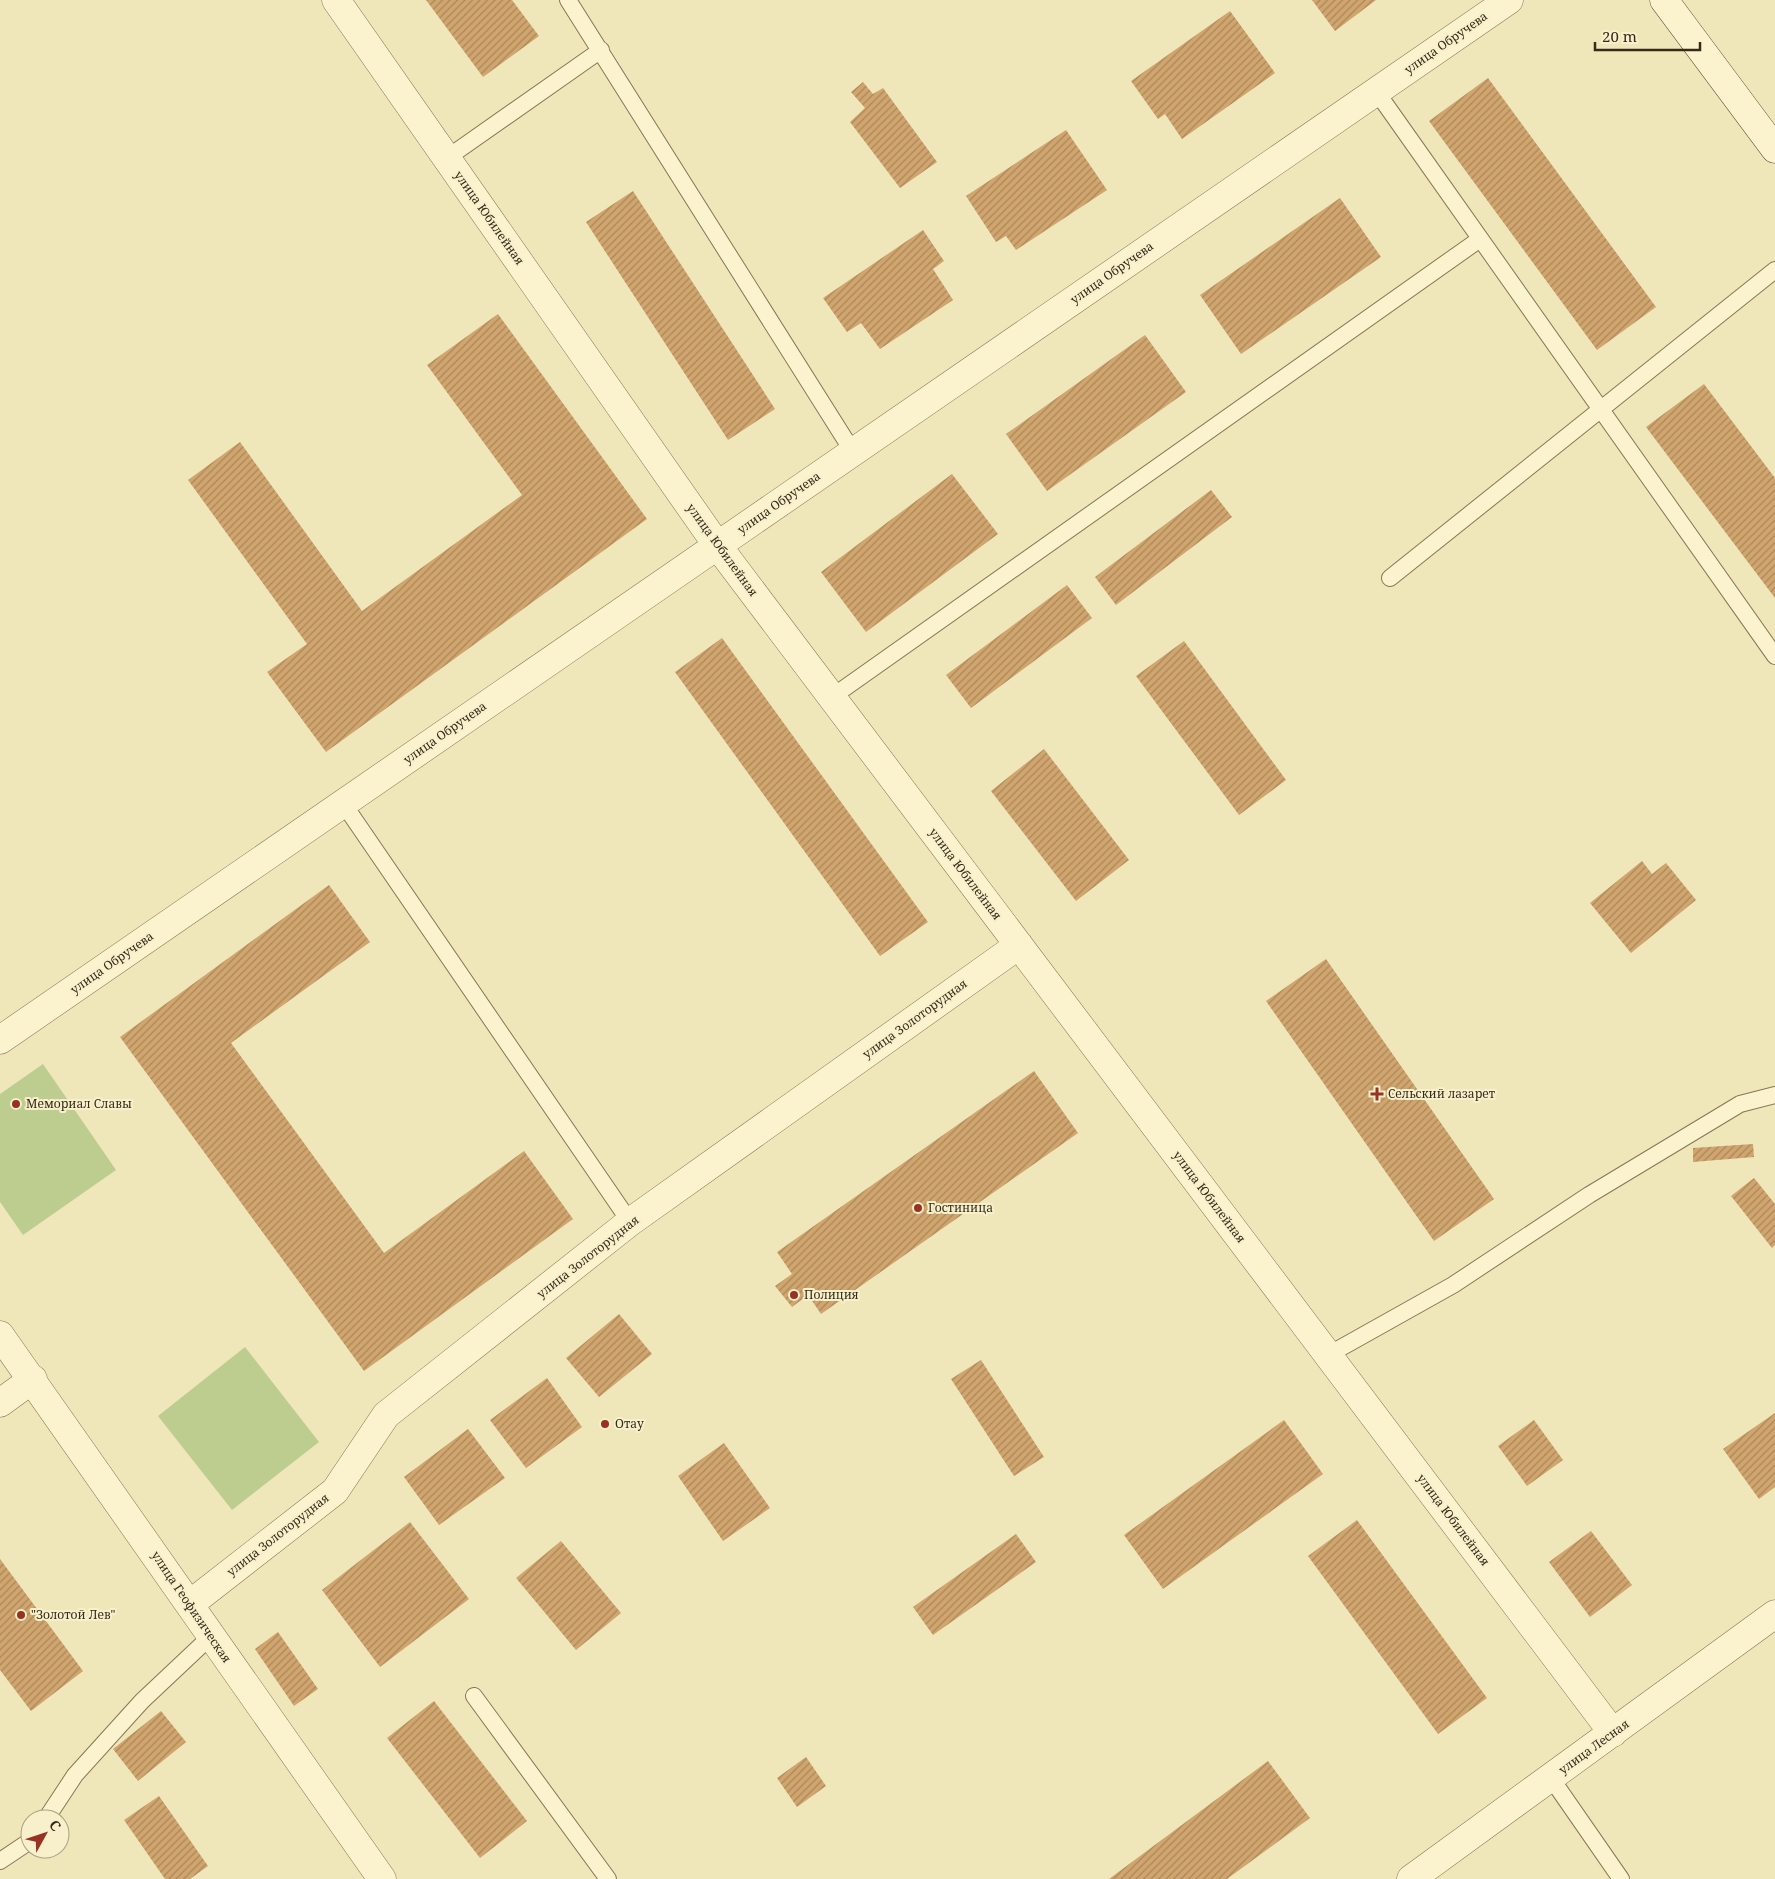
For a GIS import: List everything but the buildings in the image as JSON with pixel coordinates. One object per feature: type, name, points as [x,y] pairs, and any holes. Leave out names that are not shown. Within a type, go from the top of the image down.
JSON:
[{"type":"street","name":"улица Юбилейная","points":[[336,0],[718,545],[1613,1733]]},
{"type":"street","name":"улица Обручева","points":[[0,1040],[1509,0]]},
{"type":"street","points":[[1664,0],[1775,149]]},
{"type":"street","name":"улица Золоторудная","points":[[190,1604],[335,1491],[386,1415],[630,1222],[1018,945]]},
{"type":"street","name":"улица Геофизическая","points":[[0,1334],[190,1604],[210,1637],[382,1879]]},
{"type":"street","points":[[0,1403],[33,1379]]},
{"type":"street","name":"улица Лесная","points":[[1411,1879],[1775,1614]]},
{"type":"lane","points":[[568,0],[852,452]]},
{"type":"lane","points":[[447,158],[601,50]]},
{"type":"lane","points":[[1376,91],[1775,656]]},
{"type":"lane","points":[[832,697],[1480,239]]},
{"type":"lane","points":[[1390,578],[1775,270]]},
{"type":"lane","points":[[343,803],[630,1222]]},
{"type":"lane","points":[[1328,1355],[1454,1284],[1589,1195],[1740,1104],[1775,1095]]},
{"type":"lane","points":[[53,1809],[75,1775],[88,1760],[142,1701],[210,1637]]},
{"type":"lane","points":[[474,1696],[608,1879]]},
{"type":"lane","points":[[1551,1778],[1621,1879]]},
{"type":"lane","points":[[0,1861],[20,1848]]},
{"type":"green space","points":[[43,1064],[116,1170],[23,1235],[0,1202],[0,1094]]},
{"type":"green space","points":[[245,1347],[319,1442],[232,1510],[158,1416]]},
{"type":"place","name":"Сельский лазарет","points":[[1377,1094]]},
{"type":"place","name":"Мемориал Славы","points":[[16,1104]]},
{"type":"place","name":"Гостиница","points":[[918,1208]]},
{"type":"place","name":"Полиция","points":[[794,1295]]},
{"type":"place","name":"Отау","points":[[605,1424]]},
{"type":"place","name":"\"Золотой Лев\"","points":[[21,1615]]}]
